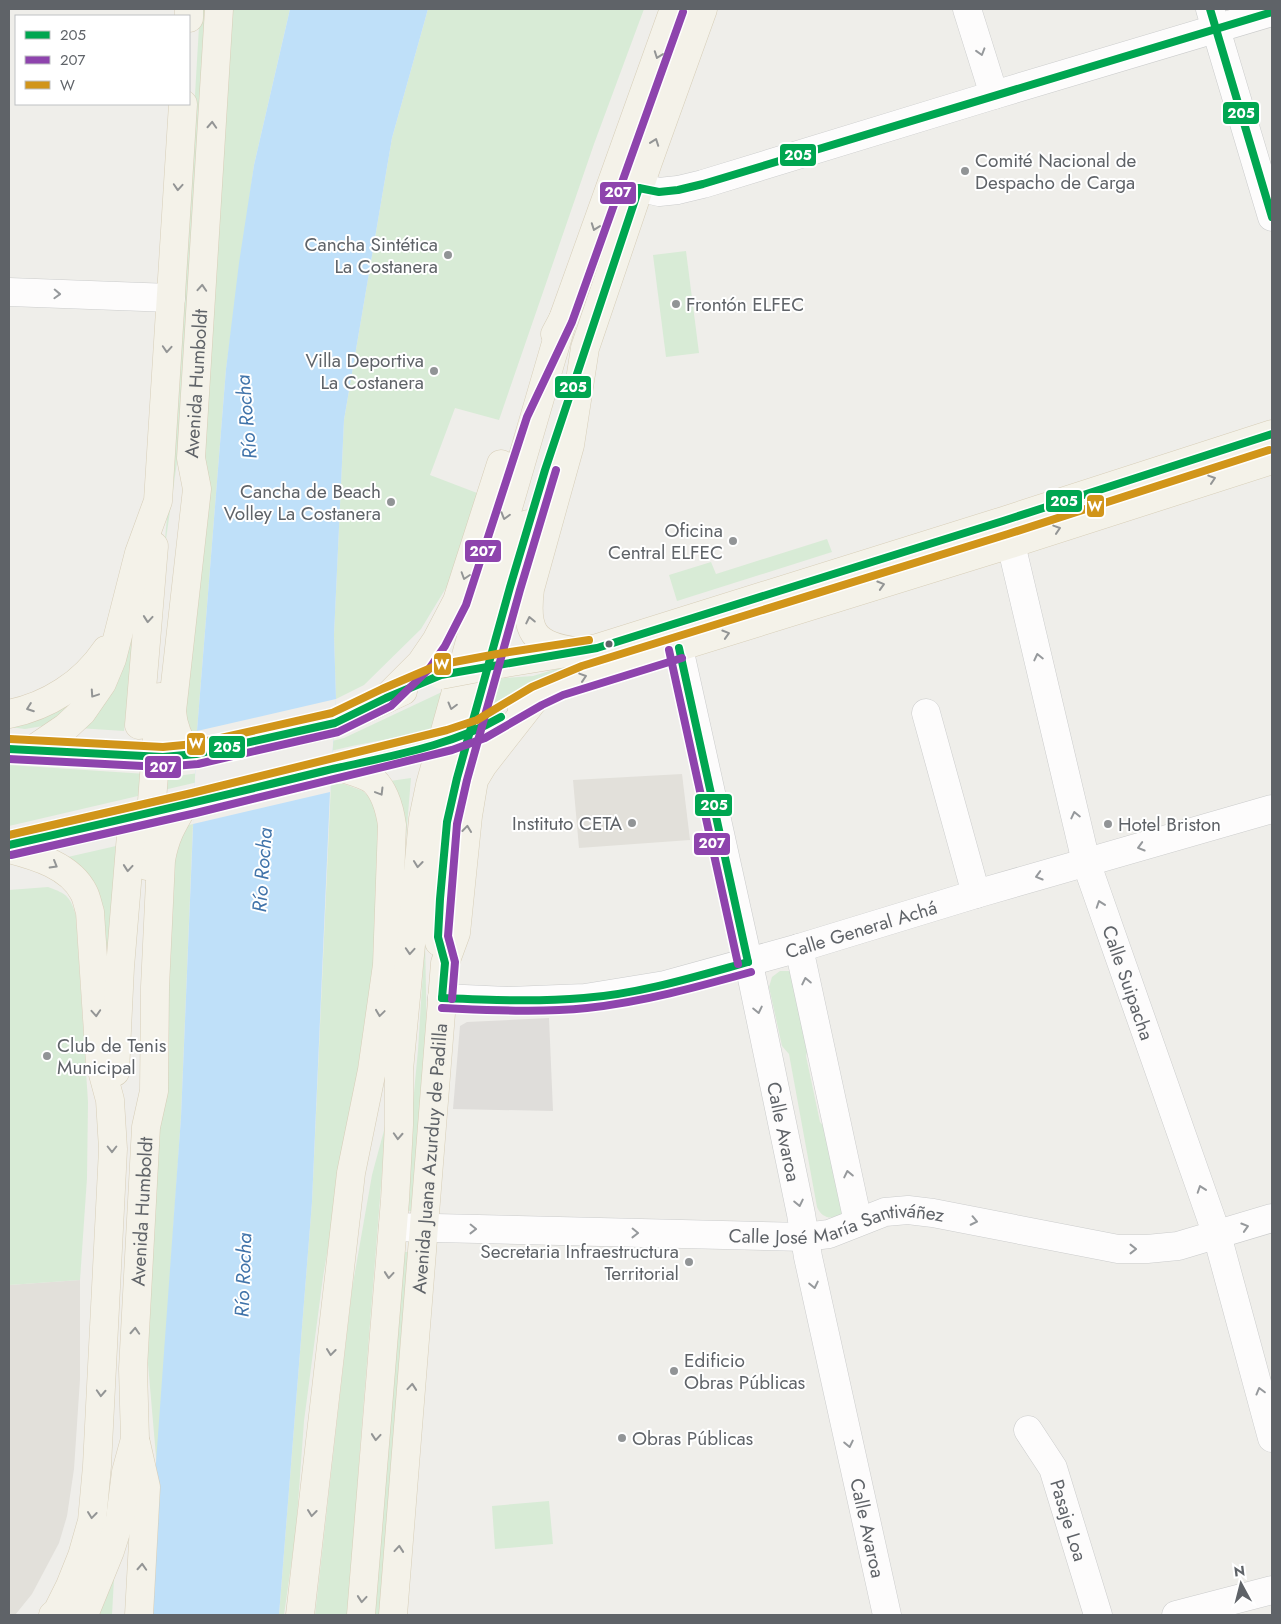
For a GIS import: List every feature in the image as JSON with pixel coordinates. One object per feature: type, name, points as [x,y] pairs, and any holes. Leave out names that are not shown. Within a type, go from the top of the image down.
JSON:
[{"type":"main road","name":"Avenida Humboldt","points":[[182,755],[173,724],[172,711],[196,489],[191,458],[219,9]]},
{"type":"main road","points":[[361,1615],[393,1227],[399,1125],[399,1070],[423,819],[430,785],[487,580],[563,319],[674,9]]},
{"type":"main road","points":[[445,963],[438,936],[440,899],[447,822],[455,787],[515,569],[545,470],[639,188],[703,9]]},
{"type":"main road","name":"Avenida Humboldt","points":[[18,748],[66,726],[82,712],[102,683],[112,659],[139,553],[158,501],[183,105]]},
{"type":"main road","points":[[386,698],[421,662],[436,641],[457,601],[518,413],[563,319]]},
{"type":"main road","points":[[580,652],[556,649],[544,643],[534,634],[530,624],[528,607],[530,590],[570,444],[585,348]]},
{"type":"main road","points":[[9,844],[179,806],[450,740],[481,729],[537,696],[585,676],[679,648],[1007,532],[1272,434]]},
{"type":"main road","points":[[146,1127],[139,1090],[147,847],[156,728],[182,484],[191,458]]},
{"type":"main road","points":[[18,748],[123,755],[182,755],[335,722],[441,675],[597,648],[1007,532],[1272,460]]},
{"type":"main road","points":[[110,1100],[116,1064],[120,967],[158,501]]},
{"type":"main road","points":[[9,714],[44,703],[65,692],[97,664],[118,632]]},
{"type":"main road","name":"Avenida Juana Azurduy de Padilla","points":[[393,1615],[445,963],[456,933],[468,816],[474,780],[483,764],[537,696]]},
{"type":"main road","points":[[300,1615],[351,1174],[372,1070],[387,965],[392,825],[387,804],[373,780],[336,768]]},
{"type":"main road","name":"Avenida Humboldt","points":[[84,1615],[110,1551],[120,1519],[126,1472],[135,1439],[133,1369],[146,1127],[154,1091],[155,987],[161,860],[167,835],[179,806]]},
{"type":"main road","name":"Avenida Humboldt","points":[[9,848],[50,862],[72,876],[84,893],[90,912],[100,1063],[110,1100],[112,1149],[97,1466],[92,1521],[73,1578],[55,1614]]},
{"type":"main road","points":[[337,1303],[363,1173],[376,1124],[399,1070]]},
{"type":"main road","points":[[135,1439],[146,1487],[139,1615]]},
{"type":"main road","points":[[97,1466],[120,1519],[124,1565],[120,1615]]},
{"type":"street","points":[[967,9],[994,94]]},
{"type":"street","points":[[612,182],[659,192],[703,184],[994,94],[1213,19],[1272,12]]},
{"type":"street","points":[[1213,19],[1272,217]]},
{"type":"street","points":[[9,292],[171,298]]},
{"type":"street","name":"Calle Suipacha","points":[[1007,532],[1086,862],[1217,1235],[1272,1438]]},
{"type":"street","name":"Calle Avaroa","points":[[679,648],[887,1615]]},
{"type":"street","points":[[926,713],[976,894]]},
{"type":"street","name":"Calle General Achá","points":[[442,998],[508,1000],[585,998],[665,985],[799,948],[976,894],[1272,809]]},
{"type":"street","points":[[799,948],[858,1222]]},
{"type":"street","name":"Calle José María Santiváñez","points":[[393,1227],[805,1237],[829,1234],[885,1212],[908,1210],[933,1213],[1118,1249],[1147,1249],[1178,1246],[1272,1218]]},
{"type":"street","name":"Pasaje Loa","points":[[1028,1430],[1053,1468],[1098,1615]]},
{"type":"street","points":[[1176,1615],[1272,1590]]},
{"type":"shaded area","name":"Instituto CETA","points":[[682,774],[690,840],[579,848],[573,780]]},
{"type":"shaded area","points":[[549,1018],[553,1111],[453,1109],[460,1026],[467,1022]]},
{"type":"shaded area","points":[[80,1280],[80,1379],[74,1469],[67,1516],[59,1543],[32,1594],[15,1615],[9,1615],[9,1285]]},
{"type":"green space","points":[[200,9],[208,9],[184,413],[163,560],[176,422]]},
{"type":"green space","points":[[230,9],[290,9],[254,165],[226,369],[197,731],[185,733],[178,705]]},
{"type":"green space","name":"Villa Deportiva La Costanera","points":[[428,9],[644,9],[594,144],[499,420],[455,408],[430,475],[477,493],[449,583],[421,629],[364,685],[336,699],[334,635],[344,420],[392,138]]},
{"type":"green space","name":"Frontón ELFEC","points":[[686,251],[699,353],[666,357],[653,255]]},
{"type":"green space","points":[[827,539],[832,552],[677,601],[669,575],[711,562],[716,574]]},
{"type":"green space","points":[[141,578],[124,731],[78,728]]},
{"type":"green space","points":[[643,643],[440,729],[352,746],[9,826],[9,765],[177,776],[206,772],[344,738],[444,691],[504,678],[533,676]]},
{"type":"green space","points":[[68,699],[79,702],[49,725],[25,729],[9,727]]},
{"type":"green space","points":[[411,778],[404,862],[390,781]]},
{"type":"green space","points":[[331,784],[344,784],[363,791],[371,799],[382,832],[375,970],[323,1277],[304,1421],[296,1531],[284,1615],[279,1615],[312,1202]]},
{"type":"green space","points":[[193,824],[181,1117],[157,1468],[148,1364],[149,1285],[166,858],[185,826]]},
{"type":"green space","points":[[116,846],[106,1061],[99,938],[59,859]]},
{"type":"green space","name":"Club de Tenis Municipal","points":[[48,887],[60,892],[70,900],[76,916],[88,1102],[87,1178],[80,1280],[9,1285],[9,890]]},
{"type":"green space","points":[[425,938],[427,1045],[411,1211],[403,1210],[418,1050]]},
{"type":"green space","points":[[780,971],[789,971],[794,974],[811,1039],[806,1056],[820,1122],[833,1136],[844,1212],[832,1218],[822,1214],[817,1207],[789,1054],[782,1046],[769,987],[772,977]]},
{"type":"green space","points":[[386,1123],[349,1615],[315,1615],[352,1289],[372,1175]]},
{"type":"green space","points":[[402,1252],[408,1252],[379,1615],[373,1615]]},
{"type":"green space","points":[[549,1501],[553,1544],[495,1549],[492,1506]]},
{"type":"green space","points":[[115,1560],[112,1615],[97,1615],[105,1602]]},
{"type":"water","name":"Río Rocha","points":[[290,9],[428,9],[392,138],[344,420],[334,635],[336,699],[330,792],[312,1202],[279,1615],[145,1615],[181,1117],[197,731],[226,369],[239,263],[254,165]]},
{"type":"pier","points":[[336,699],[330,792],[193,824],[197,731]]},
{"type":"transit line","name":"205","points":[[1210,9],[1272,217]]},
{"type":"transit line","name":"207","points":[[9,759],[162,767],[198,764],[338,732],[391,706],[429,669],[445,646],[466,605],[527,417],[572,322],[683,12]]},
{"type":"transit line","name":"205","points":[[639,188],[659,192],[703,184],[1272,12]]},
{"type":"transit line","name":"205","points":[[442,998],[445,963],[438,937],[440,899],[447,822],[457,778],[510,587],[545,470],[639,188]]},
{"type":"transit line","name":"205","points":[[9,749],[163,757],[196,754],[335,723],[386,698],[441,675],[597,648],[1003,521],[1272,434]]},
{"type":"transit line","name":"W","points":[[9,835],[192,793],[447,730],[477,720],[532,687],[582,666],[1008,534],[1269,450]]},
{"type":"transit line","name":"207","points":[[452,999],[455,962],[448,936],[457,824],[467,780],[520,590],[556,470]]},
{"type":"transit line","name":"W","points":[[10,739],[163,747],[194,744],[332,713],[438,665],[589,640]]},
{"type":"transit line","name":"205","points":[[679,648],[748,962]]},
{"type":"transit line","name":"207","points":[[669,650],[738,964]]},
{"type":"transit line","name":"207","points":[[11,855],[196,813],[452,750],[485,738],[563,695],[682,658]]},
{"type":"transit line","name":"205","points":[[9,845],[415,750],[459,737],[501,717]]},
{"type":"transit line","name":"205","points":[[442,998],[530,1000],[605,996],[666,984],[748,962]]},
{"type":"transit line","name":"207","points":[[442,1008],[533,1011],[587,1008],[649,998],[751,972]]},
{"type":"place","name":"Comité Nacional de Despacho de Carga","points":[[965,171]]},
{"type":"place","name":"Cancha Sintética La Costanera","points":[[448,255]]},
{"type":"place","name":"Frontón ELFEC","points":[[676,304]]},
{"type":"place","name":"Villa Deportiva La Costanera","points":[[434,371]]},
{"type":"place","name":"Cancha de Beach Volley La Costanera","points":[[391,502]]},
{"type":"place","name":"Oficina Central ELFEC","points":[[733,541]]},
{"type":"place","name":"Instituto CETA","points":[[632,823]]},
{"type":"place","name":"Hotel Briston","points":[[1108,824]]},
{"type":"place","name":"Club de Tenis Municipal","points":[[47,1056]]},
{"type":"place","name":"Secretaria Infraestructura Territorial","points":[[689,1262]]},
{"type":"place","name":"Edificio Obras Públicas","points":[[674,1371]]},
{"type":"place","name":"Obras Públicas","points":[[622,1438]]}]
